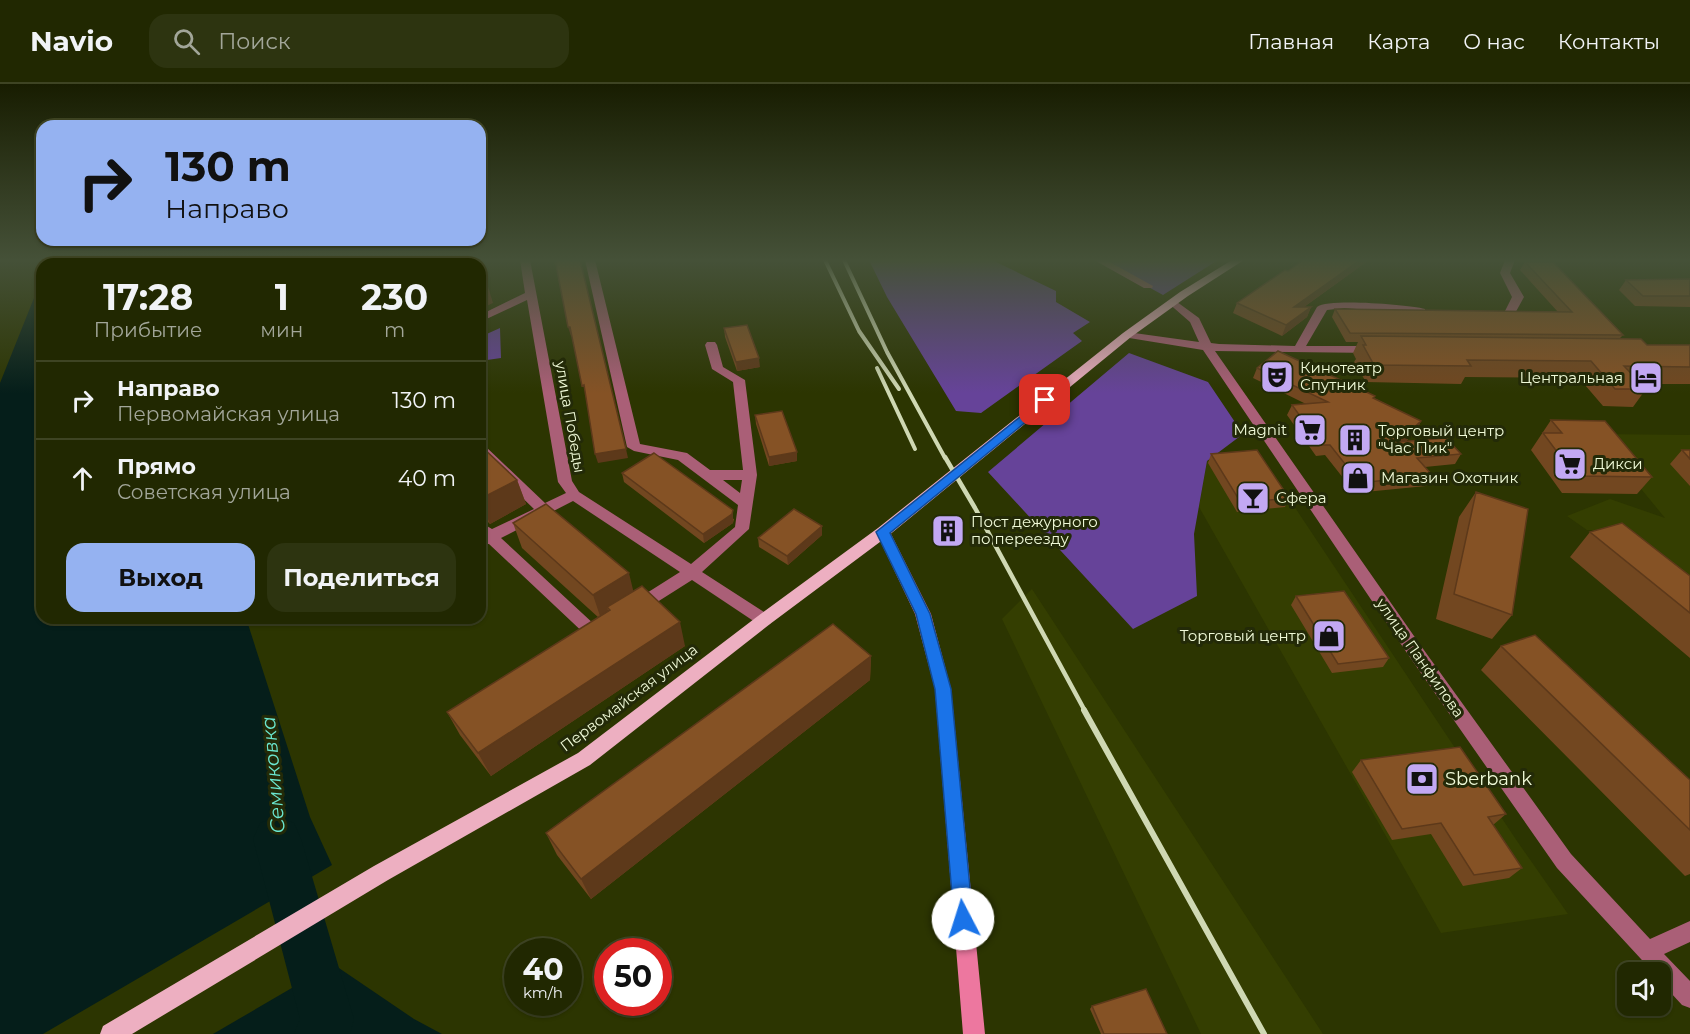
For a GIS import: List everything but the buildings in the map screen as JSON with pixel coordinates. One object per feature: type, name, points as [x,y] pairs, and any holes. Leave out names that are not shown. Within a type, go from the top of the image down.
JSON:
[{"type":"main road","name":"Первомайская улица","points":[[111,1034],[381,873],[584,759],[764,620],[883,532],[1127,335],[1170,304]]},
{"type":"main road","points":[[883,532],[923,614],[943,689],[974,1034]]},
{"type":"street","points":[[486,316],[510,304]]},
{"type":"street","name":"улица Победы","points":[[533,304],[565,482],[574,495],[764,620]]},
{"type":"street","points":[[601,304],[634,447],[682,456],[746,504]]},
{"type":"street","name":"улица Панфилова","points":[[1176,304],[1195,320],[1207,347],[1415,651],[1564,861],[1690,997]]},
{"type":"street","points":[[1477,314],[1509,315],[1514,304]]},
{"type":"street","points":[[1299,348],[1323,307],[1344,305],[1434,312]]},
{"type":"street","points":[[1127,335],[1158,342],[1207,347],[1389,350]]},
{"type":"street","points":[[576,646],[691,573],[742,529],[750,475],[743,400],[739,380],[718,369],[711,345]]},
{"type":"street","points":[[486,455],[544,511]]},
{"type":"street","points":[[707,475],[750,475]]},
{"type":"street","points":[[486,534],[544,511],[574,495]]},
{"type":"street","points":[[486,538],[595,634]]},
{"type":"street","points":[[1648,951],[1690,931]]},
{"type":"shaded area","points":[[891,304],[1060,304],[1090,322],[1073,333],[1082,341],[981,413],[956,411]]},
{"type":"shaded area","points":[[500,328],[501,358],[486,360],[486,334]]},
{"type":"shaded area","points":[[1129,353],[1208,382],[1243,434],[1207,461],[1194,534],[1197,596],[1133,629],[988,472]]},
{"type":"shaded area","points":[[1596,434],[1690,435],[1690,577],[1611,530],[1587,530],[1567,516],[1610,499],[1665,518]]},
{"type":"shaded area","points":[[1260,455],[1568,914],[1441,933],[1199,507],[1207,461]]},
{"type":"shaded area","points":[[1032,589],[1323,1034],[1201,1034],[1002,619]]},
{"type":"water","points":[[31,304],[36,304],[36,624],[248,624],[310,817],[332,865],[43,1034],[0,1034],[0,383]]},
{"type":"water","points":[[333,964],[414,1019],[442,1034],[213,1034]]},
{"type":"waterway","name":"Семиковка","points":[[277,839],[327,1019],[322,1034]]},
{"type":"railway","points":[[846,304],[859,331],[899,389]]},
{"type":"railway","points":[[865,304],[887,352],[945,458]]},
{"type":"railway","points":[[877,368],[915,449]]},
{"type":"railway","points":[[945,457],[1085,711]]},
{"type":"railway","points":[[1084,710],[1264,1034]]},
{"type":"place","name":"Кинотеатр Спутник","points":[[1277,377]]},
{"type":"place","name":"Центральная","points":[[1646,378]]},
{"type":"place","name":"Magnit","points":[[1310,430]]},
{"type":"place","name":"Торговый центр \"Час Пик\"","points":[[1355,440]]},
{"type":"place","name":"Дикси","points":[[1570,464]]},
{"type":"place","name":"Магазин Охотник","points":[[1358,478]]},
{"type":"place","name":"Сфера","points":[[1253,498]]},
{"type":"place","name":"Пост дежурного по переезду","points":[[948,531]]},
{"type":"place","name":"Торговый центр","points":[[1329,636]]},
{"type":"place","name":"Sberbank","points":[[1422,779]]},
{"type":"route","points":[[963,919],[943,689],[923,614],[883,532],[1045,400]]}]
